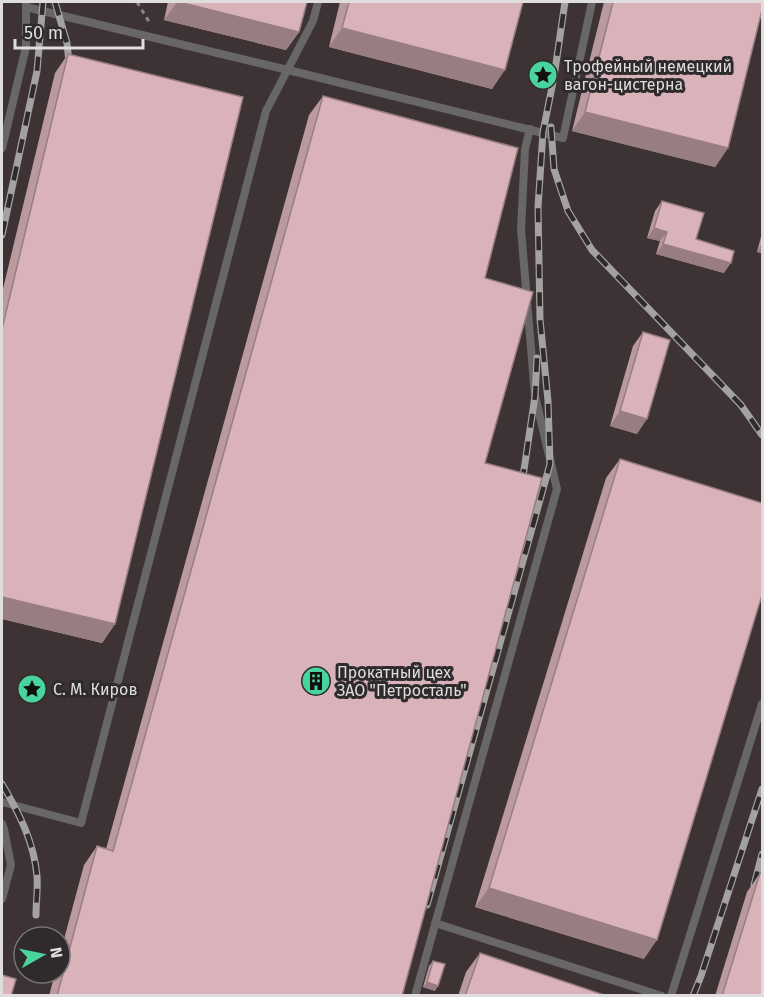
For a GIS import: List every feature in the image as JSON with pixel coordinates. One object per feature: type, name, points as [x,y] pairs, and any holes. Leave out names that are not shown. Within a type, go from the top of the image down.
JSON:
[{"type":"lane","points":[[2,802],[81,823],[266,111],[313,21],[318,2]]},
{"type":"lane","points":[[2,148],[26,47],[26,4],[563,138],[592,2]]},
{"type":"lane","points":[[415,996],[557,489],[535,396],[521,229],[525,149],[530,129]]},
{"type":"lane","points":[[671,996],[762,704]]},
{"type":"lane","points":[[2,824],[11,865],[2,899]]},
{"type":"lane","points":[[435,924],[662,996]]},
{"type":"path","points":[[137,2],[160,39]]},
{"type":"shaded area","points":[[2,2],[762,2],[762,995],[2,996]]},
{"type":"building","points":[[179,2],[307,2],[299,32]]},
{"type":"building","points":[[349,2],[523,2],[505,70],[342,28]]},
{"type":"building","points":[[613,2],[762,2],[762,10],[728,148],[585,112]]},
{"type":"building","points":[[68,54],[243,97],[115,624],[2,597],[2,329]]},
{"type":"building","name":"Прокатный цех ЗАО \"Петросталь\"","points":[[323,96],[518,148],[485,278],[533,292],[485,463],[542,478],[402,996],[57,996],[60,985],[72,985],[72,940],[97,846],[113,851]]},
{"type":"building","points":[[662,201],[704,213],[696,239],[734,251],[731,263],[663,244],[667,232],[654,228]]},
{"type":"building","points":[[643,332],[670,340],[647,419],[620,411]]},
{"type":"building","points":[[620,459],[762,503],[762,595],[657,940],[489,888]]},
{"type":"building","points":[[760,873],[762,874],[762,996],[722,996]]},
{"type":"building","points":[[480,953],[607,996],[465,996]]},
{"type":"building","points":[[433,961],[445,964],[438,986],[427,982]]},
{"type":"building","points":[[2,975],[12,978],[12,985],[14,985],[11,996],[2,996]]},
{"type":"railway","points":[[2,235],[37,71],[43,2]]},
{"type":"railway","points":[[55,2],[67,43],[70,72]]},
{"type":"railway","points":[[427,905],[550,464],[548,401],[540,319],[538,207],[543,132],[565,2]]},
{"type":"railway","points":[[551,127],[554,169],[568,211],[592,250],[741,405],[762,435]]},
{"type":"railway","points":[[522,483],[535,396],[537,358]]},
{"type":"railway","points":[[2,784],[20,817],[33,851],[37,876],[36,915]]},
{"type":"railway","points":[[693,996],[762,789]]},
{"type":"railway","points":[[754,885],[762,854]]},
{"type":"place","name":"Трофейный немецкий вагон-цистерна","points":[[543,75]]},
{"type":"place","name":"Прокатный цех ЗАО \"Петросталь\"","points":[[316,681]]},
{"type":"place","name":"С. М. Киров","points":[[32,689]]}]
